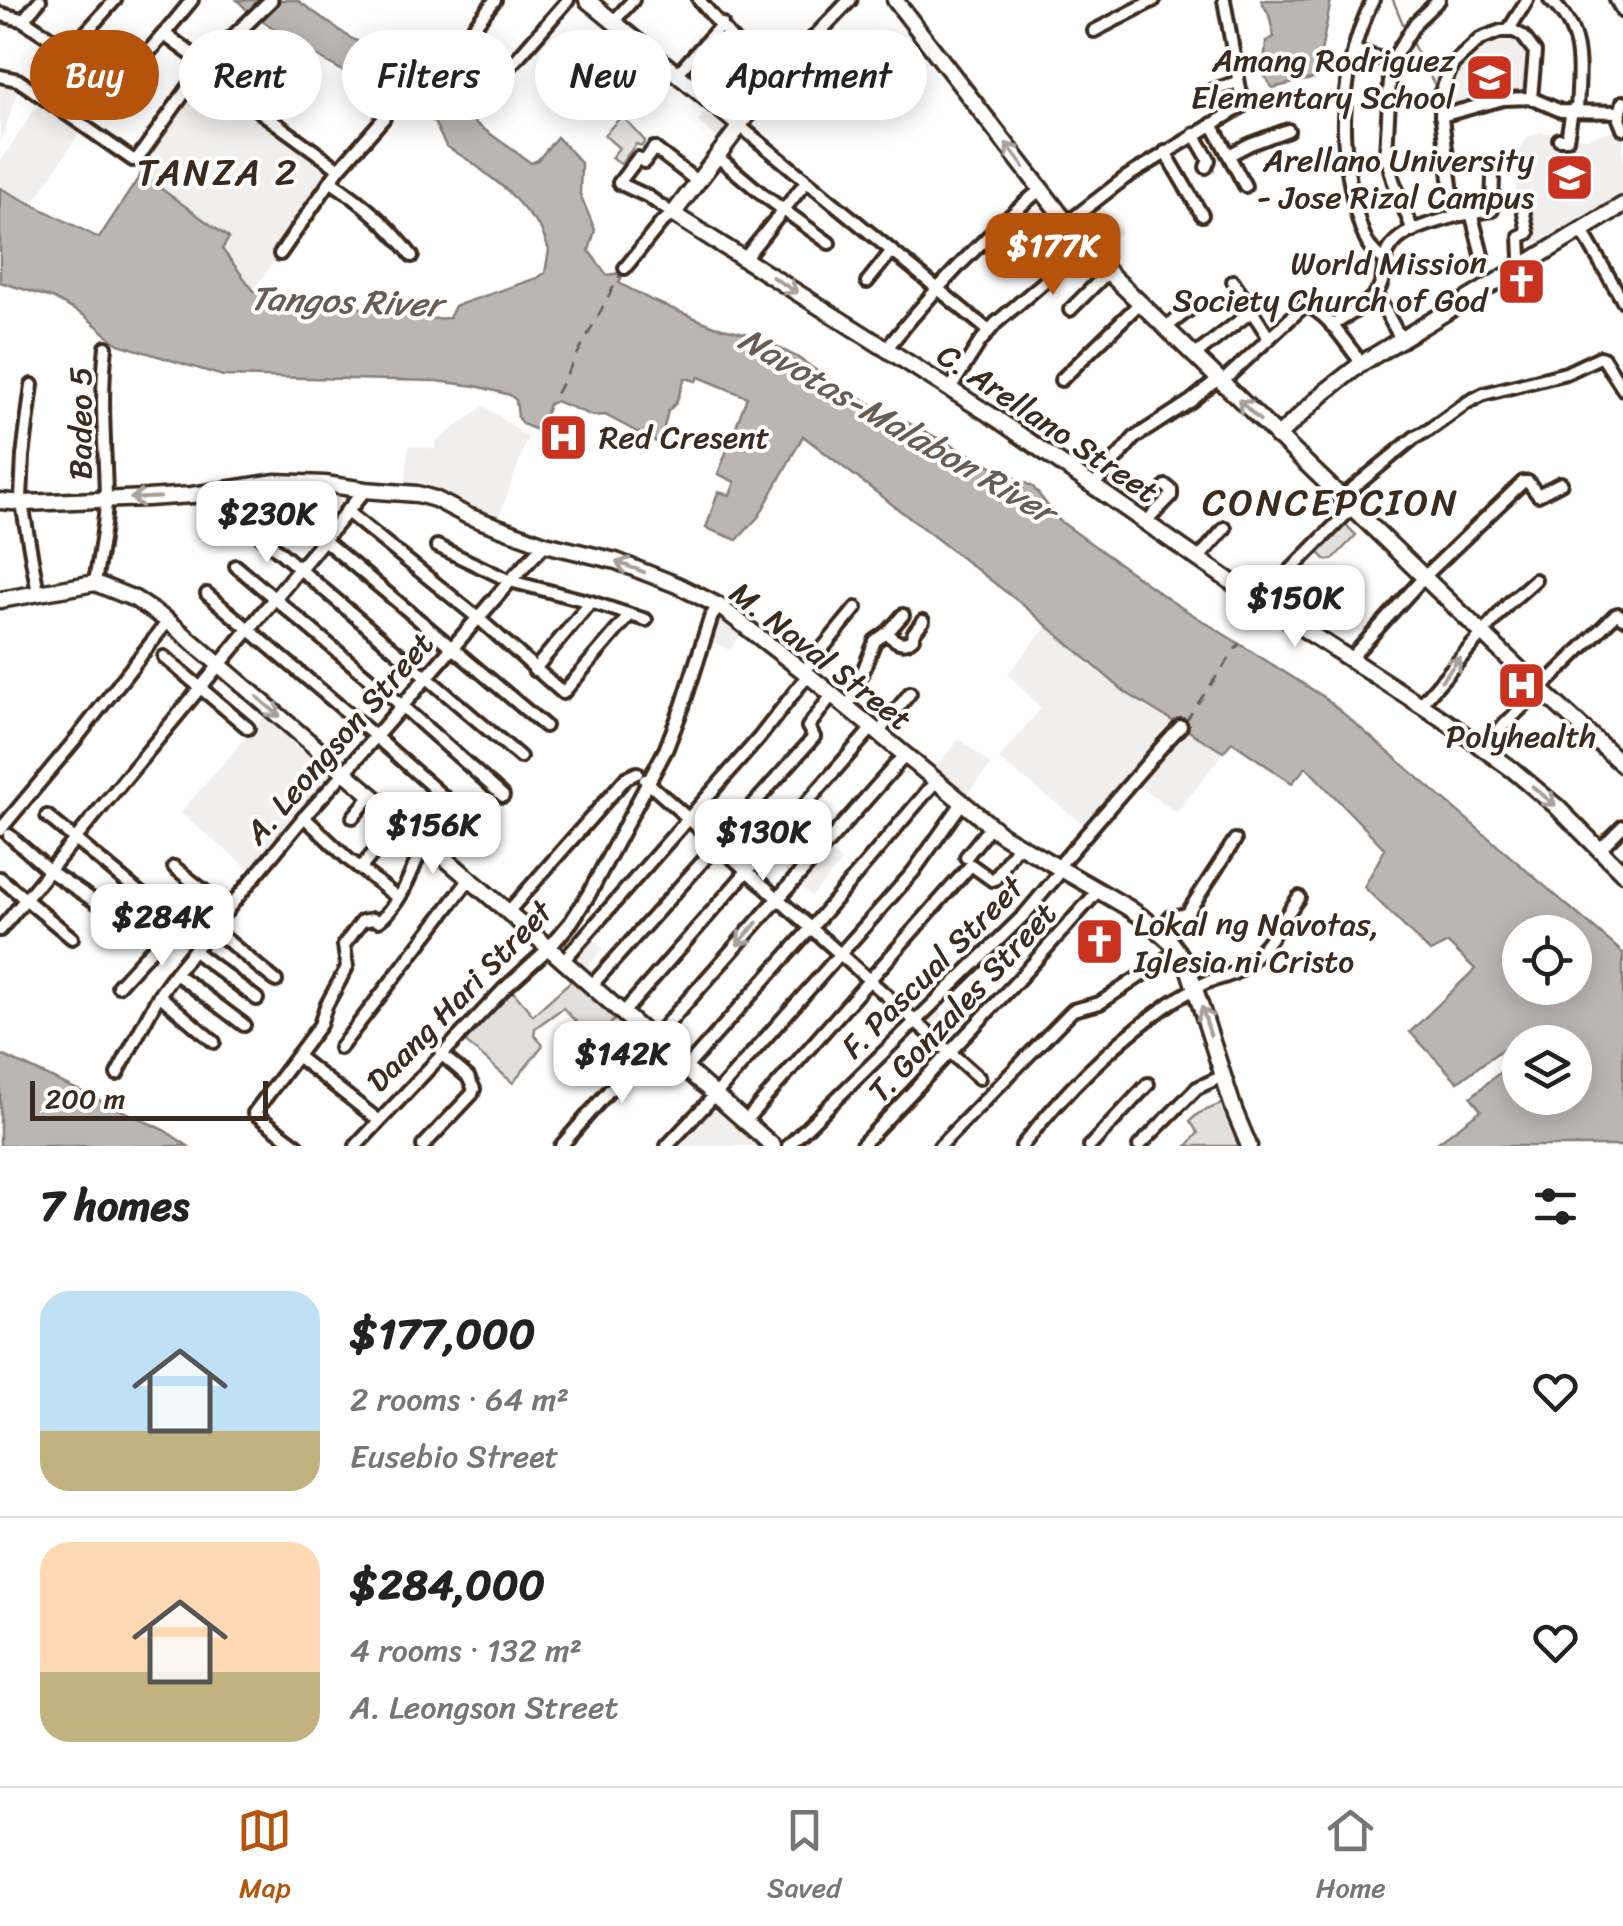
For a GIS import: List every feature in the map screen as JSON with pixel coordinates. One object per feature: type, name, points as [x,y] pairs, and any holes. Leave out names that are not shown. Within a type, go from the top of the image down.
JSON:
[{"type":"main road","points":[[588,0],[625,30]]},
{"type":"main road","points":[[895,0],[1108,272],[1539,688],[1623,764]]},
{"type":"main road","points":[[671,69],[740,126],[673,214]]},
{"type":"main road","points":[[1278,437],[1362,363],[1623,205]]},
{"type":"main road","name":"C. Arellano Street","points":[[673,214],[1094,485],[1198,559],[1260,610],[1350,659],[1420,704],[1556,806],[1623,872]]},
{"type":"main road","name":"M. Naval Street","points":[[0,501],[184,496],[276,482],[417,494],[546,544],[616,562],[677,584],[719,606],[991,826],[1139,915],[1179,950],[1188,964],[1249,1146]]},
{"type":"main road","points":[[0,600],[95,584],[134,599],[168,622],[550,948],[773,1146]]},
{"type":"street","points":[[22,20],[40,0]]},
{"type":"street","points":[[88,30],[114,0]]},
{"type":"street","points":[[159,40],[192,0]]},
{"type":"street","points":[[241,30],[271,0]]},
{"type":"street","points":[[495,0],[457,48],[499,78],[568,0]]},
{"type":"street","points":[[614,21],[634,0]]},
{"type":"street","points":[[699,0],[727,30]]},
{"type":"street","points":[[823,30],[850,0]]},
{"type":"street","points":[[1094,31],[1154,0]]},
{"type":"street","points":[[1067,223],[1125,178],[1237,110],[1242,102],[1224,0]]},
{"type":"street","points":[[1373,0],[1354,50],[1344,124],[1361,226],[1369,246],[1386,260]]},
{"type":"street","points":[[1413,231],[1386,154],[1390,62],[1416,22],[1439,0]]},
{"type":"street","points":[[1508,31],[1528,0]]},
{"type":"street","points":[[1550,0],[1573,28],[1580,57],[1567,140],[1559,140]]},
{"type":"street","points":[[1616,0],[1623,12]]},
{"type":"street","points":[[0,14],[22,20],[38,30]]},
{"type":"street","points":[[677,74],[722,24]]},
{"type":"street","points":[[1455,214],[1439,96],[1453,64],[1480,39],[1514,31],[1523,36],[1534,52],[1531,98]]},
{"type":"street","points":[[164,34],[179,46]]},
{"type":"street","points":[[1354,50],[1390,62]]},
{"type":"street","points":[[0,76],[18,80],[130,158],[138,158],[179,100]]},
{"type":"street","points":[[1203,94],[1237,82]]},
{"type":"street","points":[[1441,116],[1503,99],[1531,98],[1561,111],[1622,110],[1619,119],[1623,129]]},
{"type":"street","points":[[274,120],[338,169]]},
{"type":"street","points":[[280,254],[338,169],[382,120]]},
{"type":"street","points":[[745,120],[740,126],[989,331]]},
{"type":"street","points":[[1212,124],[1245,186]]},
{"type":"street","points":[[1228,156],[1288,130]]},
{"type":"street","points":[[1194,134],[1209,160],[1206,167]]},
{"type":"street","name":"C. Arellano Street","points":[[673,214],[648,196],[619,184],[638,158],[644,162],[654,148],[698,182]]},
{"type":"street","points":[[1165,152],[1202,215]]},
{"type":"street","points":[[718,157],[829,244]]},
{"type":"street","points":[[1332,326],[1376,294],[1392,243],[1400,236],[1455,214],[1492,209],[1493,176]]},
{"type":"street","points":[[330,182],[382,220],[412,256]]},
{"type":"street","points":[[744,259],[806,182]]},
{"type":"street","points":[[886,348],[935,288],[1040,189]]},
{"type":"street","points":[[1523,209],[1528,232],[1520,236],[1521,258],[1526,265]]},
{"type":"street","points":[[1471,212],[1482,255]]},
{"type":"street","points":[[625,268],[660,223],[673,214]]},
{"type":"street","points":[[1582,231],[1623,301]]},
{"type":"street","points":[[950,389],[989,331],[1086,246]]},
{"type":"street","points":[[867,282],[891,252]]},
{"type":"street","points":[[1070,310],[1108,272]]},
{"type":"street","points":[[1233,281],[1270,338]]},
{"type":"street","points":[[1376,294],[1402,341]]},
{"type":"street","points":[[1165,328],[1198,303]]},
{"type":"street","points":[[1061,380],[1140,304]]},
{"type":"street","points":[[1094,485],[1134,438],[1220,381],[1305,305],[1332,326],[1362,363]]},
{"type":"street","points":[[1194,356],[1252,311]]},
{"type":"street","name":"Badeo 5","points":[[95,584],[106,500],[102,414],[106,347]]},
{"type":"street","points":[[1260,610],[1346,503],[1415,437],[1484,394],[1566,372],[1600,357],[1623,389]]},
{"type":"street","points":[[32,385],[22,498],[38,593]]},
{"type":"street","points":[[1350,659],[1424,577],[1523,482],[1528,482],[1538,495],[1561,483]]},
{"type":"street","points":[[1146,522],[1171,496],[1166,486]]},
{"type":"street","points":[[0,930],[365,490]]},
{"type":"street","points":[[288,509],[545,726]]},
{"type":"street","points":[[346,511],[478,618],[562,693],[629,616]]},
{"type":"street","points":[[1198,559],[1225,528]]},
{"type":"street","points":[[260,534],[520,757]]},
{"type":"street","name":"A. Leongson Street","points":[[117,1074],[175,973],[304,817],[546,544]]},
{"type":"street","points":[[436,546],[510,581],[646,620]]},
{"type":"street","points":[[236,566],[504,796]]},
{"type":"street","points":[[1420,704],[1521,590],[1535,580]]},
{"type":"street","points":[[207,594],[464,815]]},
{"type":"street","points":[[534,670],[590,602]]},
{"type":"street","name":"Daang Hari Street","points":[[356,1146],[572,922],[644,779],[666,749],[711,617],[719,606]]},
{"type":"street","points":[[563,961],[759,738],[807,674],[808,666],[856,608]]},
{"type":"street","points":[[846,706],[875,642],[903,615]]},
{"type":"street","points":[[1482,747],[1615,615],[1623,618]]},
{"type":"street","points":[[886,633],[899,643],[906,643],[923,621]]},
{"type":"street","points":[[96,902],[4,832],[168,622]]},
{"type":"street","points":[[164,657],[248,728]]},
{"type":"street","points":[[623,1014],[910,693]]},
{"type":"street","points":[[591,986],[814,736],[808,727],[832,695]]},
{"type":"street","name":"F. Pascual Street","points":[[788,1146],[1026,914],[1057,876],[1063,861],[1181,726]]},
{"type":"street","points":[[560,1146],[904,756]]},
{"type":"street","points":[[508,912],[626,778],[644,779],[980,1078]]},
{"type":"street","points":[[685,1068],[936,781]]},
{"type":"street","points":[[353,817],[371,796]]},
{"type":"street","points":[[667,1146],[913,872],[962,804]]},
{"type":"street","points":[[46,816],[177,922],[197,947],[256,999]]},
{"type":"street","points":[[360,870],[380,845],[395,816]]},
{"type":"street","points":[[304,817],[360,870],[398,898]]},
{"type":"street","points":[[966,857],[991,826]]},
{"type":"street","points":[[1600,850],[1623,826]]},
{"type":"street","points":[[1160,932],[1170,917],[1188,912],[1234,840]]},
{"type":"street","points":[[298,1146],[254,1113],[320,1024],[347,967],[344,945],[362,920],[380,920],[398,898],[425,841]]},
{"type":"street","points":[[745,1121],[972,865],[995,879],[1018,845]]},
{"type":"street","points":[[174,866],[228,910]]},
{"type":"street","points":[[0,878],[72,938]]},
{"type":"street","points":[[340,1048],[469,880]]},
{"type":"street","name":"T. Gonzales Street","points":[[861,1146],[1098,891]]},
{"type":"street","points":[[1022,1146],[1101,1060],[1175,1000],[1200,985],[1232,975],[1247,964],[1299,897]]},
{"type":"street","points":[[118,986],[177,922]]},
{"type":"street","points":[[212,928],[276,981]]},
{"type":"street","points":[[940,1146],[1068,1014],[1100,1002],[1179,950]]},
{"type":"street","points":[[175,973],[244,1026]]},
{"type":"street","points":[[159,995],[214,1042]]},
{"type":"street","points":[[423,1146],[474,1089],[468,1078],[441,1054]]},
{"type":"street","points":[[298,1056],[378,1120]]},
{"type":"street","points":[[1139,1146],[1198,1088],[1224,1076]]},
{"type":"street","points":[[1090,1146],[1148,1084]]},
{"type":"shaded area","name":"Amang Rodriguez Elementary School","points":[[1518,41],[1529,62],[1527,90],[1450,112],[1445,109],[1443,91],[1483,44]]},
{"type":"shaded area","points":[[0,81],[19,86],[0,144]]},
{"type":"shaded area","points":[[179,110],[179,120],[265,120],[337,171],[253,291],[222,249],[229,238],[141,174],[141,163]]},
{"type":"shaded area","points":[[30,116],[30,120],[70,120],[82,129],[32,205],[0,188],[0,163]]},
{"type":"shaded area","points":[[618,120],[626,120],[645,141],[642,146],[636,144],[621,164],[611,158],[619,148],[604,135]]},
{"type":"shaded area","points":[[721,120],[730,127],[721,141],[698,121]]},
{"type":"shaded area","name":"Arellano University - Jose Rizal Campus","points":[[1618,129],[1623,141],[1623,198],[1538,247],[1516,205],[1515,158],[1527,138],[1541,132],[1588,138]]},
{"type":"shaded area","points":[[1103,208],[1122,232],[1097,252],[1078,229]]},
{"type":"shaded area","points":[[484,406],[528,437],[498,520],[428,488],[405,485],[409,445],[435,449],[436,442]]},
{"type":"shaded area","points":[[1342,521],[1356,535],[1332,560],[1326,560],[1318,547]]},
{"type":"shaded area","points":[[1066,602],[1098,646],[1083,661],[1176,726],[1087,827],[999,759],[1041,708],[1008,674]]},
{"type":"shaded area","points":[[719,612],[744,630],[730,650],[706,639]]},
{"type":"shaded area","points":[[269,711],[340,771],[252,871],[180,813]]},
{"type":"shaded area","points":[[1184,727],[1222,754],[1177,813],[1136,784]]},
{"type":"shaded area","points":[[960,739],[991,765],[964,797],[932,771]]},
{"type":"shaded area","points":[[795,828],[817,846],[794,873],[772,855]]},
{"type":"shaded area","points":[[829,850],[842,862],[812,896],[798,884]]},
{"type":"shaded area","points":[[589,935],[603,949],[580,975],[565,961]]},
{"type":"shaded area","points":[[573,979],[617,1017],[585,1045],[571,1031],[578,1024],[563,1008],[535,1028],[534,1035],[543,1045],[513,1083],[461,1038],[510,988],[533,1015]]},
{"type":"shaded area","points":[[935,1007],[955,1026],[942,1039],[922,1020]]},
{"type":"shaded area","points":[[714,1099],[767,1146],[670,1146]]},
{"type":"shaded area","points":[[1224,1103],[1243,1146],[1187,1146],[1198,1133],[1190,1121]]},
{"type":"water","points":[[237,0],[297,0],[342,32],[342,71],[322,59],[322,30],[275,30]]},
{"type":"water","points":[[1261,0],[1331,0],[1316,78],[1272,88],[1260,69],[1266,41],[1274,37]]},
{"type":"water","name":"Navotas-Malabon River","points":[[430,120],[471,120],[531,163],[557,137],[581,163],[580,194],[595,230],[589,251],[607,275],[621,273],[619,283],[651,300],[714,326],[753,335],[797,357],[844,390],[1033,487],[1060,521],[1171,601],[1324,697],[1579,915],[1502,915],[1502,1005],[1592,1005],[1592,926],[1623,953],[1623,1146],[1433,1146],[1481,1110],[1471,1097],[1502,1071],[1502,1115],[1592,1115],[1592,1025],[1502,1025],[1502,1049],[1458,1082],[1410,1032],[1475,969],[1448,943],[1430,952],[1364,887],[1385,849],[1306,767],[1292,783],[1232,742],[1223,752],[1125,692],[1023,605],[803,436],[759,516],[737,540],[706,528],[718,492],[730,495],[735,482],[718,474],[747,397],[699,377],[696,381],[685,378],[676,403],[668,411],[660,444],[605,415],[593,416],[556,401],[549,404],[540,431],[522,424],[516,400],[510,395],[476,386],[436,381],[223,376],[118,344],[85,316],[52,298],[0,282],[0,188],[99,238],[141,174],[229,238],[222,249],[254,291],[430,319],[449,318],[455,306],[545,273],[549,250],[541,229],[508,191],[446,146]]},
{"type":"water","points":[[0,1054],[164,1130],[188,1146],[0,1146]]},
{"type":"waterway","points":[[1393,0],[1406,31]]},
{"type":"waterway","points":[[1411,41],[1437,89]]},
{"type":"ferry route","points":[[556,394],[621,273]]},
{"type":"ferry route","points":[[1185,722],[1239,644]]},
{"type":"place","name":"Amang Rodriguez Elementary School","points":[[1490,78]]},
{"type":"place","name":"Arellano University - Jose Rizal Campus","points":[[1569,178]]},
{"type":"place","name":"World Mission Society Church of God","points":[[1522,281]]},
{"type":"place","name":"Red Cresent","points":[[564,437]]},
{"type":"place","name":"Polyhealth","points":[[1521,686]]},
{"type":"place","name":"Lokal ng Navotas, Iglesia ni Cristo","points":[[1099,942]]},
{"type":"district","name":"TANZA 2","points":[[218,172]]},
{"type":"district","name":"CONCEPCION","points":[[1331,502]]},
{"type":"water label","name":"Tangos River","points":[[346,301]]}]
